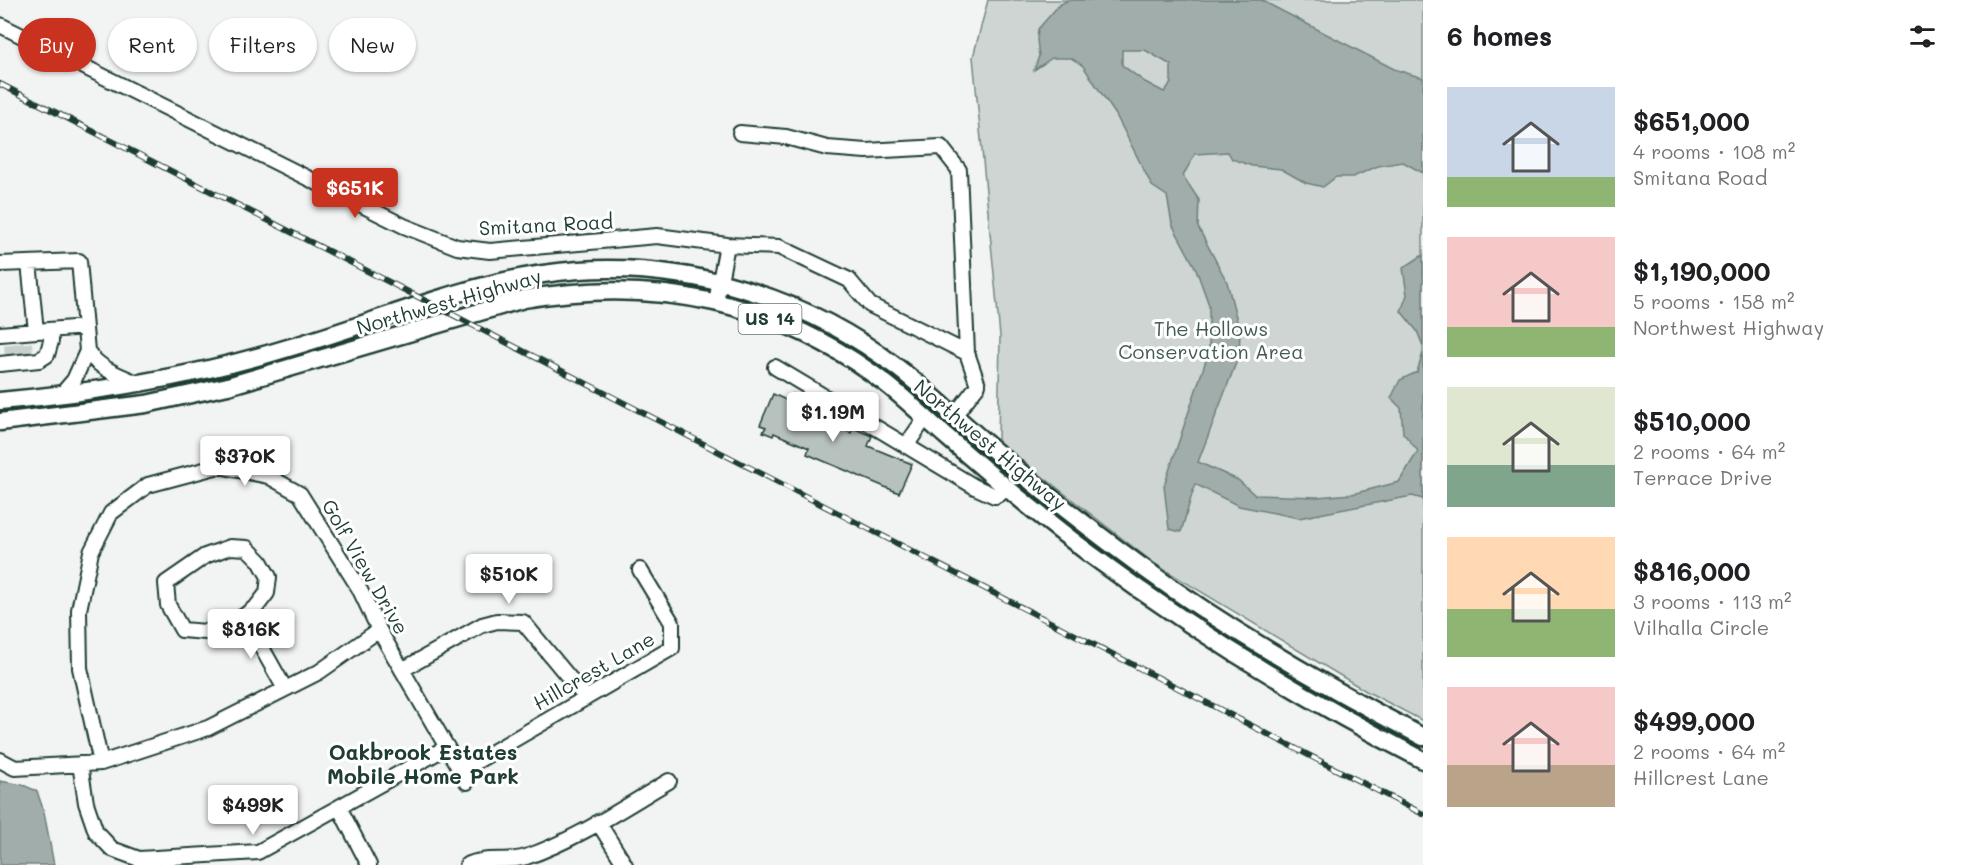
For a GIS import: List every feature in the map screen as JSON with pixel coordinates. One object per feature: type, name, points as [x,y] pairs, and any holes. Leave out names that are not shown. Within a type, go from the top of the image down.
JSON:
[{"type":"main road","name":"Northwest Highway","points":[[0,401],[140,384],[261,357],[453,294],[517,277],[613,269],[681,274],[755,291],[831,324],[865,345],[897,367],[1041,489],[1158,577],[1311,676],[1423,736]]},
{"type":"main road","name":"Northwest Highway","points":[[0,422],[146,404],[228,386],[317,362],[495,307],[543,296],[612,290],[645,291],[716,302],[784,324],[820,342],[884,383],[1008,489],[1097,560],[1197,630],[1302,694],[1423,760]]},
{"type":"street","name":"Smitana Road","points":[[0,25],[404,226],[457,247],[490,251],[510,250],[657,236],[727,245],[779,248],[849,280],[870,305],[967,353]]},
{"type":"street","points":[[740,133],[786,137],[827,148],[866,151],[941,147],[959,170],[967,353],[978,385],[954,416]]},
{"type":"street","points":[[716,302],[727,245]]},
{"type":"street","points":[[0,264],[79,261],[87,351],[92,359],[102,366],[140,384]]},
{"type":"street","points":[[17,347],[29,263]]},
{"type":"street","points":[[17,347],[51,330],[85,327]]},
{"type":"street","points":[[17,347],[39,360],[47,355],[51,330]]},
{"type":"street","points":[[61,395],[74,380],[87,351]]},
{"type":"street","points":[[775,367],[985,492],[995,495],[1008,489]]},
{"type":"street","points":[[906,446],[925,418]]},
{"type":"street","name":"Golf View Drive","points":[[101,763],[80,668],[79,610],[91,552],[111,513],[148,485],[219,466],[268,476],[300,494],[359,588],[379,630],[463,777]]},
{"type":"street","points":[[230,547],[247,548],[260,561],[269,577],[267,593],[257,606],[244,616],[206,632],[182,630],[168,605],[166,583],[205,556],[230,547]]},
{"type":"street","name":"Hillcrest Lane","points":[[463,777],[586,698],[672,648],[672,623],[640,570]]},
{"type":"street","points":[[244,616],[285,689]]},
{"type":"street","points":[[402,670],[482,625],[497,621],[523,622],[586,698]]},
{"type":"street","points":[[0,760],[15,768],[101,763],[208,728],[319,672],[379,630]]},
{"type":"street","points":[[80,764],[86,803],[96,832],[112,849],[139,859],[258,852],[447,747]]},
{"type":"street","points":[[467,865],[478,860],[524,858],[598,822],[669,782]]},
{"type":"street","points":[[339,807],[369,865]]},
{"type":"street","points":[[598,822],[625,865]]},
{"type":"green space","name":"The Hollows Conservation Area","points":[[988,0],[1423,0],[1423,721],[1366,691],[1155,564],[998,442],[1000,336],[973,57]]},
{"type":"shaded area","points":[[1068,0],[1261,0],[1394,69],[1423,78],[1423,173],[1403,162],[1378,166],[1353,177],[1336,177],[1323,187],[1306,183],[1281,169],[1252,166],[1232,159],[1228,152],[1195,154],[1183,176],[1199,200],[1198,227],[1227,282],[1240,332],[1239,355],[1198,462],[1238,480],[1255,495],[1317,497],[1352,494],[1399,482],[1418,451],[1403,433],[1401,408],[1391,398],[1400,380],[1417,372],[1423,353],[1423,499],[1412,496],[1299,518],[1239,506],[1195,484],[1181,532],[1169,529],[1164,486],[1209,351],[1209,305],[1196,269],[1172,224],[1167,196],[1152,186],[1116,115],[1083,66],[1071,58],[1052,58],[1034,70],[1039,56],[1038,29],[1059,5]],"holes":[[[1122,50],[1145,50],[1171,65],[1171,83],[1164,92],[1145,82],[1122,65]]]},
{"type":"shaded area","points":[[1423,255],[1423,346],[1417,331],[1401,311],[1407,295],[1403,268]]},
{"type":"shaded area","points":[[0,781],[23,785],[37,791],[44,812],[54,865],[0,865]]},
{"type":"building","points":[[773,394],[790,402],[793,394],[818,405],[813,417],[851,433],[853,428],[872,436],[868,446],[912,464],[899,493],[807,454],[809,448],[774,433],[773,436],[763,432],[766,427],[760,425]]},
{"type":"tunnel","points":[[25,343],[26,355]]},
{"type":"tunnel","points":[[11,344],[12,355]]},
{"type":"railway","points":[[0,84],[1423,814]]},
{"type":"district","name":"Oakbrook Estates Mobile Home Park","points":[[423,765]]}]
